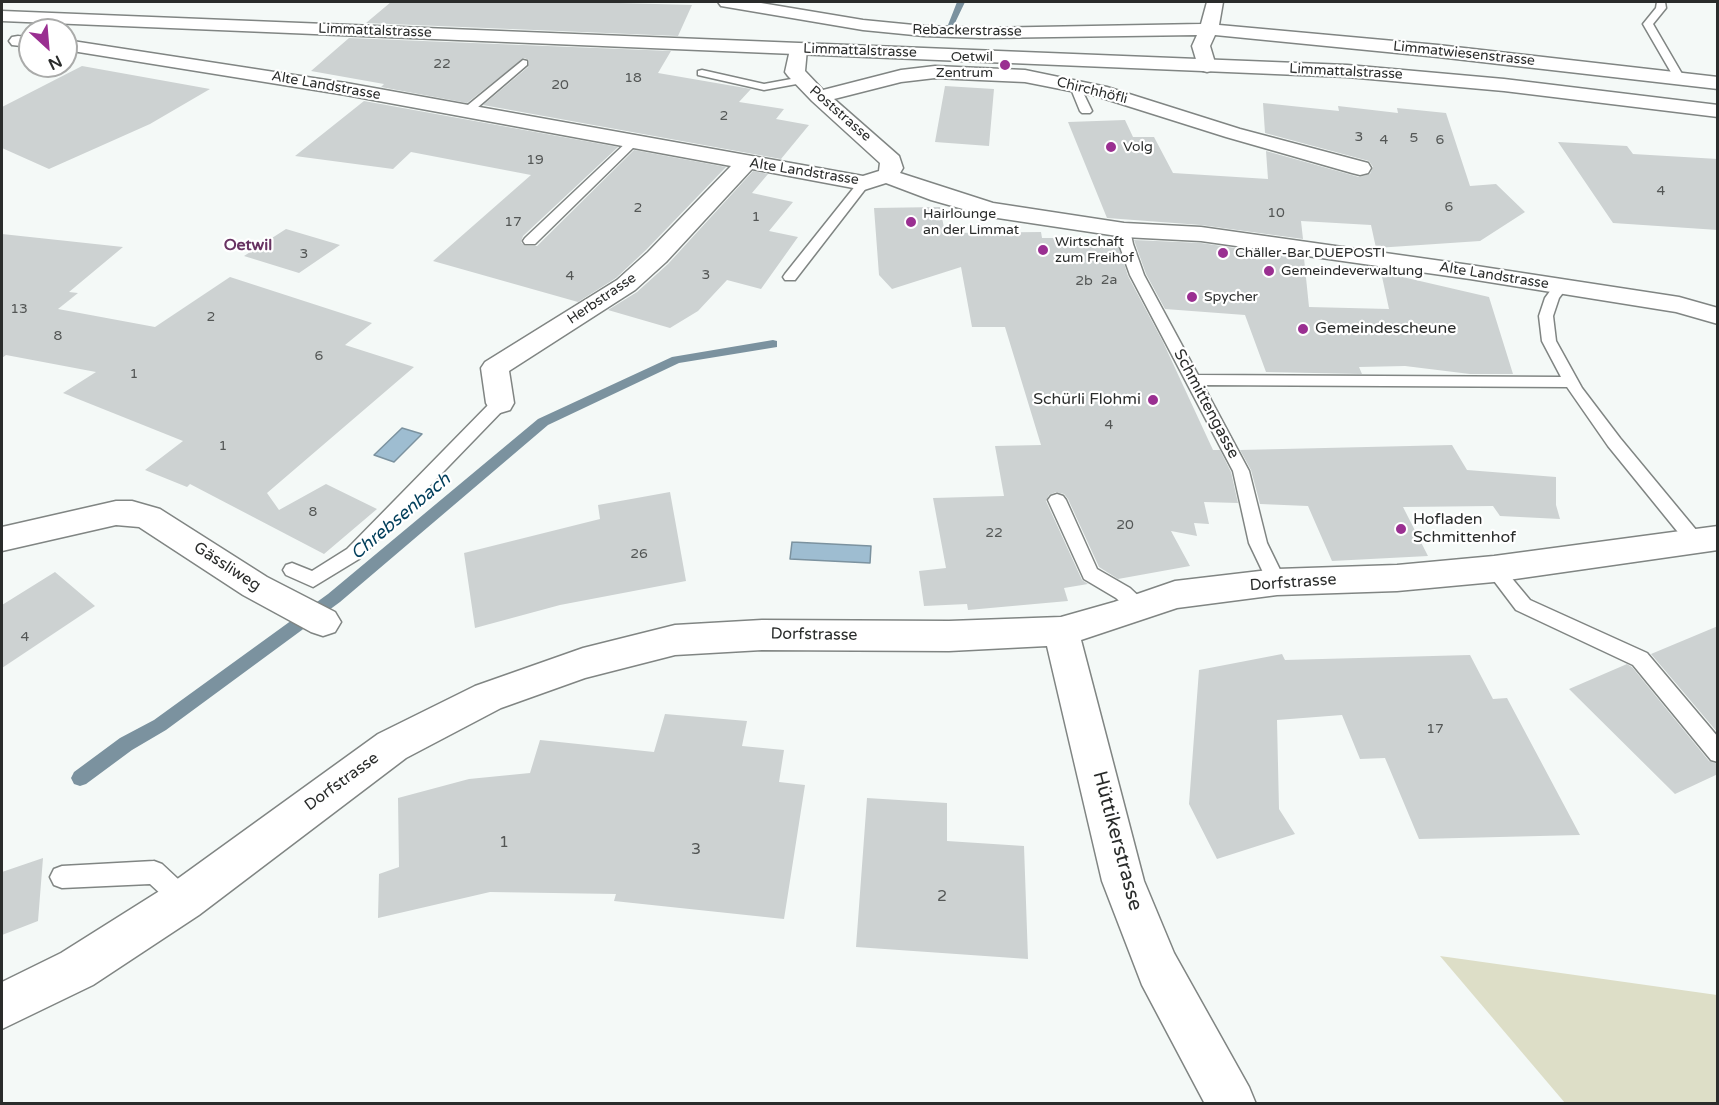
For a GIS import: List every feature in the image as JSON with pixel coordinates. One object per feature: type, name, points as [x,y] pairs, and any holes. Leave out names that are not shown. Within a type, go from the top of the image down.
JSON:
[{"type":"street","name":"Rebackerstrasse","points":[[727,2],[863,25],[924,31],[982,33],[1209,29]]},
{"type":"street","points":[[1207,66],[1202,46],[1209,29],[1215,2]]},
{"type":"street","name":"Limmattalstrasse","points":[[2,16],[1347,71],[1562,91],[1718,111]]},
{"type":"street","name":"Limmatwiesenstrasse","points":[[1209,29],[1438,51],[1718,83]]},
{"type":"street","name":"Alte Landstrasse","points":[[78,47],[334,87],[746,163],[875,179],[991,210],[1124,230],[1201,234],[1561,286],[1679,305],[1718,316]]},
{"type":"street","name":"Poststrasse","points":[[798,49],[795,72],[819,97],[891,161],[892,168],[875,179]]},
{"type":"street","name":"Chirchhöfli","points":[[819,97],[901,76],[935,72],[1026,76],[1074,84],[1233,133],[1360,168]]},
{"type":"street","name":"Herbstrasse","points":[[500,403],[495,368],[626,285],[746,163]]},
{"type":"street","name":"Gässliweg","points":[[2,538],[116,513],[132,513],[151,518],[255,586],[313,618]]},
{"type":"street","name":"Dorfstrasse","points":[[2,1006],[77,969],[184,900],[392,746],[488,697],[583,663],[686,639],[762,635],[949,636],[1061,631],[1175,595],[1277,582],[1397,578],[1494,569],[1707,540]]},
{"type":"street","name":"Hüttikerstrasse","points":[[1061,631],[1123,881],[1158,969],[1232,1104]]},
{"type":"lane","points":[[1661,2],[1661,8],[1648,24],[1680,79]]},
{"type":"lane","points":[[468,111],[523,63]]},
{"type":"lane","points":[[702,73],[764,87],[802,80]]},
{"type":"lane","points":[[1074,84],[1086,111]]},
{"type":"lane","points":[[530,241],[634,141]]},
{"type":"lane","points":[[790,276],[875,179]]},
{"type":"lane","name":"Schmittengasse","points":[[1124,230],[1126,244],[1137,275],[1241,471],[1258,543],[1277,582]]},
{"type":"lane","points":[[1561,286],[1552,298],[1546,316],[1549,341],[1571,382],[1614,442],[1707,540]]},
{"type":"lane","points":[[1194,380],[1571,382]]},
{"type":"lane","points":[[292,570],[313,580],[353,554],[500,403]]},
{"type":"lane","points":[[1057,500],[1090,574],[1122,593],[1139,608]]},
{"type":"lane","points":[[1494,569],[1523,605],[1640,659],[1718,753]]},
{"type":"lane","points":[[62,877],[154,872],[184,900]]},
{"type":"green space","points":[[1440,956],[1717,995],[1717,1103],[1565,1103]]},
{"type":"water","points":[[402,428],[422,434],[394,462],[374,455]]},
{"type":"water","points":[[792,542],[871,546],[870,563],[790,559]]},
{"type":"building","points":[[391,2],[582,2],[692,5],[678,36],[366,23]]},
{"type":"building","points":[[349,38],[671,51],[658,73],[751,89],[739,102],[784,109],[776,119],[809,125],[781,159],[483,105],[528,67],[529,60],[524,58],[467,103],[381,87],[384,84],[311,71]]},
{"type":"building","points":[[82,66],[210,89],[150,124],[49,169],[2,148],[2,107],[59,78],[78,78],[78,68]]},
{"type":"building","points":[[945,86],[994,89],[989,146],[935,142]]},
{"type":"building","points":[[364,101],[618,147],[523,236],[521,242],[525,246],[537,246],[634,150],[726,167],[616,278],[578,302],[433,261],[531,175],[411,152],[393,169],[295,156]]},
{"type":"building","points":[[1263,103],[1339,111],[1338,106],[1398,113],[1397,108],[1446,113],[1470,186],[1496,184],[1525,212],[1480,241],[1376,248],[1371,225],[1301,221],[1303,239],[1201,225],[1107,218],[1068,122],[1125,120],[1133,137],[1154,137],[1173,173],[1268,179],[1266,151],[1359,177],[1370,174],[1373,167],[1369,161],[1265,133]]},
{"type":"building","points":[[1558,142],[1627,146],[1633,154],[1718,159],[1718,230],[1613,223]]},
{"type":"building","points":[[753,171],[768,174],[752,193],[793,202],[769,231],[798,237],[761,289],[727,280],[698,311],[670,328],[608,310],[637,292],[668,264]]},
{"type":"building","points":[[940,207],[945,233],[1041,232],[1042,238],[1116,238],[1128,276],[1163,342],[1213,450],[1220,450],[1231,472],[1238,503],[1204,502],[1209,524],[1194,523],[1197,536],[1171,531],[1190,566],[1118,579],[1099,567],[1068,499],[1064,494],[1056,492],[1049,495],[1046,501],[1082,580],[1088,584],[1064,588],[1068,601],[968,610],[967,604],[924,606],[919,571],[946,568],[933,498],[1004,496],[995,446],[1041,445],[1005,327],[972,327],[961,267],[892,289],[879,275],[874,208]]},
{"type":"building","points":[[286,229],[340,245],[299,273],[244,256]]},
{"type":"building","points":[[2,234],[123,247],[69,292],[78,293],[58,309],[155,327],[230,277],[372,323],[345,345],[414,367],[267,493],[279,510],[326,484],[377,509],[324,554],[190,484],[187,487],[145,470],[183,441],[63,393],[96,372],[6,355],[2,358]]},
{"type":"building","points":[[1134,240],[1201,243],[1304,258],[1309,307],[1389,309],[1381,272],[1489,297],[1513,374],[1470,374],[1405,366],[1359,367],[1362,374],[1266,372],[1245,315],[1165,309],[1146,274]]},
{"type":"building","points":[[1452,445],[1467,470],[1556,477],[1556,505],[1560,519],[1500,516],[1493,506],[1403,507],[1428,556],[1332,561],[1308,506],[1260,504],[1251,470],[1240,450]]},
{"type":"building","points":[[670,492],[686,581],[560,605],[475,628],[464,553],[600,519],[598,505]]},
{"type":"building","points":[[55,572],[95,606],[2,668],[2,605]]},
{"type":"building","points":[[1718,626],[1718,733],[1651,654]]},
{"type":"building","points":[[1282,654],[1285,660],[1470,655],[1493,699],[1507,698],[1580,835],[1419,839],[1385,758],[1360,759],[1342,715],[1277,720],[1279,809],[1295,834],[1217,859],[1189,804],[1199,670]]},
{"type":"building","points":[[1627,664],[1632,667],[1709,761],[1718,764],[1718,774],[1675,794],[1569,689]]},
{"type":"building","points":[[665,714],[747,721],[742,746],[784,750],[779,782],[805,785],[784,919],[614,901],[616,894],[490,892],[378,918],[379,874],[399,867],[398,798],[469,779],[530,773],[540,740],[654,752]]},
{"type":"building","points":[[867,798],[947,803],[947,841],[1024,846],[1028,959],[856,947]]},
{"type":"building","points":[[43,858],[38,921],[2,935],[2,872]]},
{"type":"waterway","name":"Chrebsenbach","points":[[951,23],[961,2]]},
{"type":"waterway","name":"Chrebsenbach","points":[[80,778],[126,744],[160,725],[334,598],[543,422],[676,360],[773,344]]},
{"type":"place","name":"Oetwil Zentrum","points":[[1005,65]]},
{"type":"place","name":"Volg","points":[[1111,147]]},
{"type":"place","name":"Hairlounge an der Limmat","points":[[911,222]]},
{"type":"place","name":"Wirtschaft zum Freihof","points":[[1043,250]]},
{"type":"place","name":"Chäller-Bar DUEPOSTI","points":[[1223,253]]},
{"type":"place","name":"Gemeindeverwaltung","points":[[1269,271]]},
{"type":"place","name":"Spycher","points":[[1192,297]]},
{"type":"place","name":"Gemeindescheune","points":[[1303,329]]},
{"type":"place","name":"Schürli Flohmi","points":[[1153,400]]},
{"type":"place","name":"Hofladen Schmittenhof","points":[[1401,529]]},
{"type":"district","name":"Oetwil","points":[[248,246]]}]
